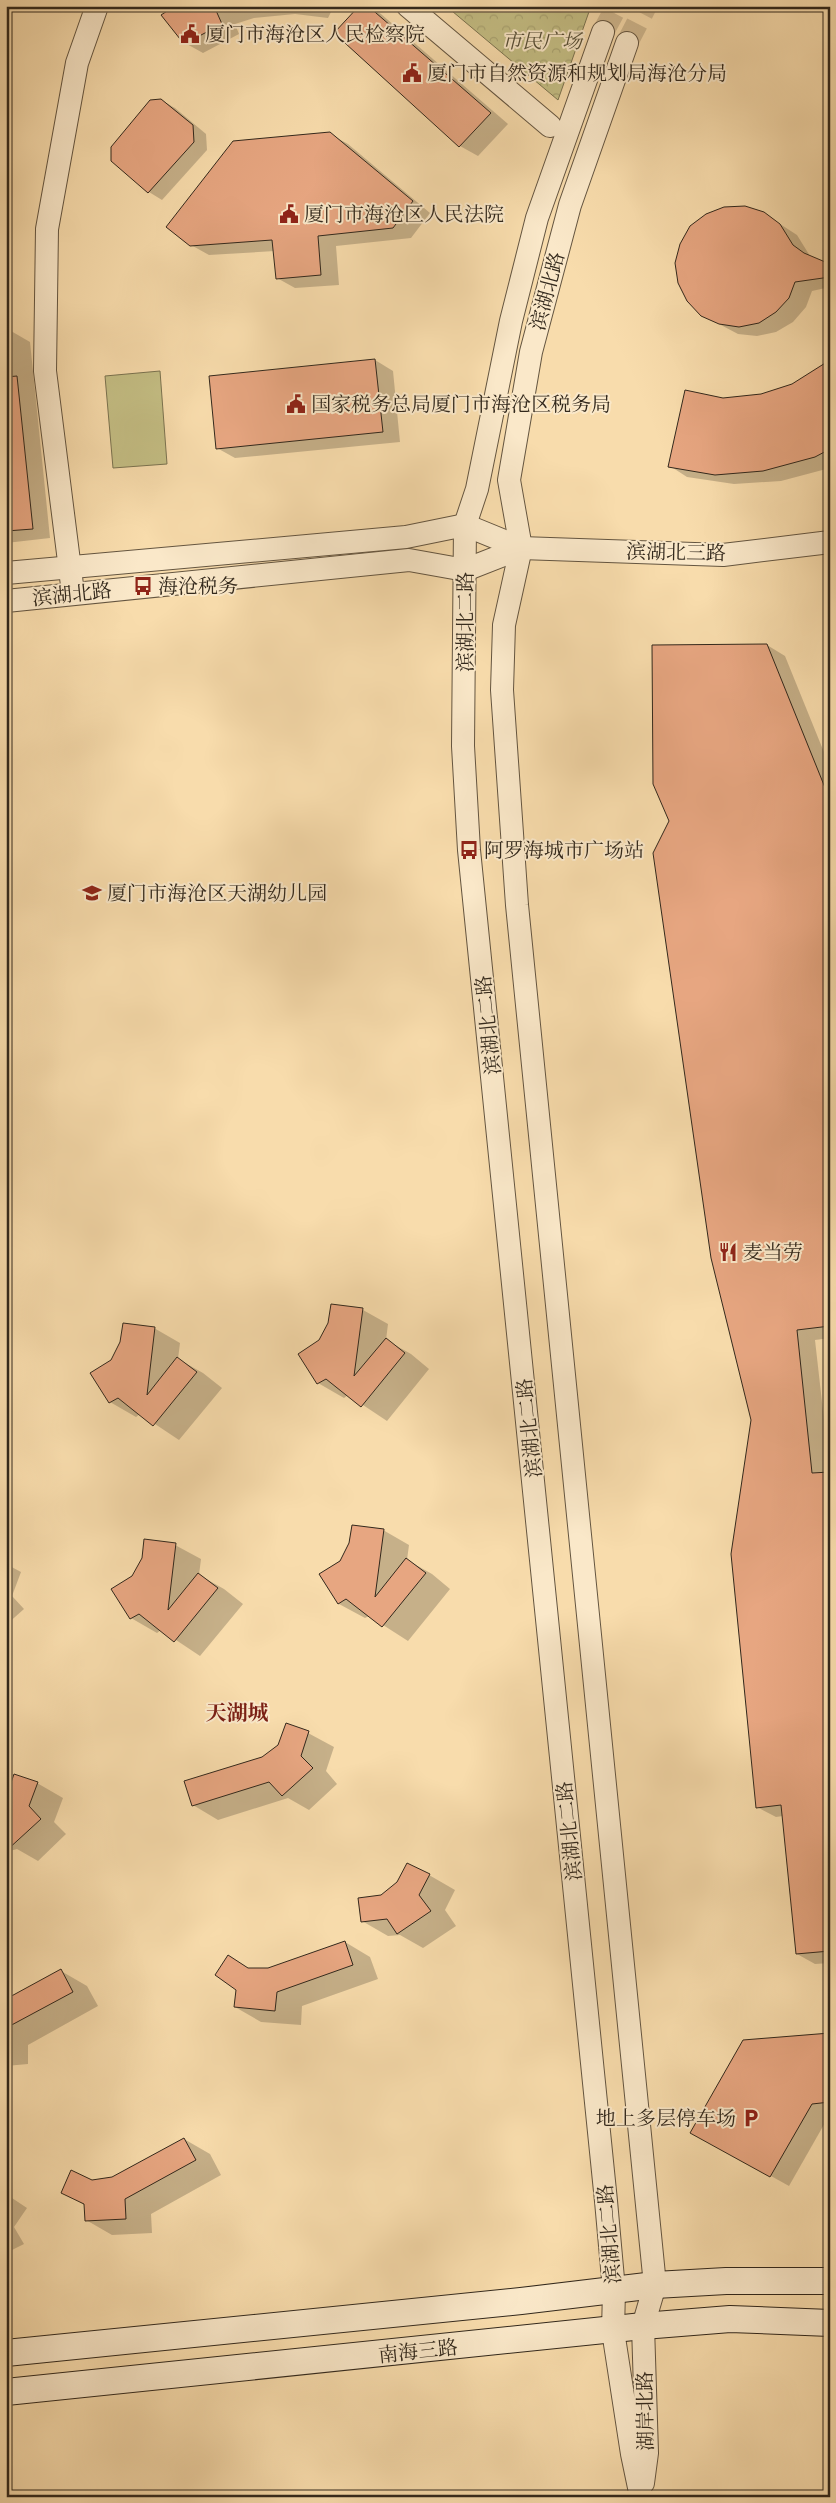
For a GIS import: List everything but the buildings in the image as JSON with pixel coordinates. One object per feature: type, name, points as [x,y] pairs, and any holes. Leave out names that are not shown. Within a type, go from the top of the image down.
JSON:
[{"type":"main road","name":"南海三路","points":[[6,2353],[655,2285],[726,2281],[830,2281]]},
{"type":"main road","name":"南海三路","points":[[6,2392],[613,2331],[643,2326],[730,2319],[830,2323]]},
{"type":"street","points":[[73,593],[45,371],[47,229],[77,63],[97,6]]},
{"type":"street","points":[[408,6],[550,126]]},
{"type":"street","name":"滨湖北路","points":[[6,573],[406,537],[465,525],[477,489],[510,321],[537,218],[604,32]]},
{"type":"street","name":"滨湖北路","points":[[521,548],[509,480],[531,352],[570,205],[627,43]]},
{"type":"street","points":[[465,525],[521,548]]},
{"type":"street","name":"滨湖北二路","points":[[465,525],[463,746],[469,850],[614,2290],[613,2331]]},
{"type":"street","name":"滨湖北三路","points":[[521,548],[723,555],[830,542]]},
{"type":"street","points":[[465,570],[521,548]]},
{"type":"street","name":"滨湖北二路","points":[[521,548],[504,625],[502,690],[516,905],[536,1083],[655,2285],[643,2326]]},
{"type":"street","name":"滨湖北路","points":[[6,601],[409,560],[465,570]]},
{"type":"street","name":"湖岸北路","points":[[641,2496],[648,2453],[643,2326]]},
{"type":"street","name":"湖岸北路","points":[[613,2331],[632,2454],[641,2496]]},
{"type":"green space","name":"市民广场","points":[[446,6],[591,6],[558,100]]},
{"type":"green space","points":[[160,371],[167,464],[113,468],[105,376]]},
{"type":"tunnel","points":[[603,32],[617,6]]},
{"type":"tunnel","points":[[627,43],[646,6]]},
{"type":"place","name":"厦门市海沧区人民检察院","points":[[190,34]]},
{"type":"place","name":"厦门市自然资源和规划局海沧分局","points":[[412,73]]},
{"type":"place","name":"厦门市海沧区人民法院","points":[[289,214]]},
{"type":"place","name":"国家税务总局厦门市海沧区税务局","points":[[296,404]]},
{"type":"place","name":"海沧税务","points":[[143,586]]},
{"type":"place","name":"阿罗海城市广场站","points":[[469,850]]},
{"type":"place","name":"厦门市海沧区天湖幼儿园","points":[[92,893]]},
{"type":"place","name":"麦当劳","points":[[728,1252]]},
{"type":"place","name":"地上多层停车场","points":[[751,2118]]},
{"type":"district","name":"天湖城","points":[[237,1713]]}]
